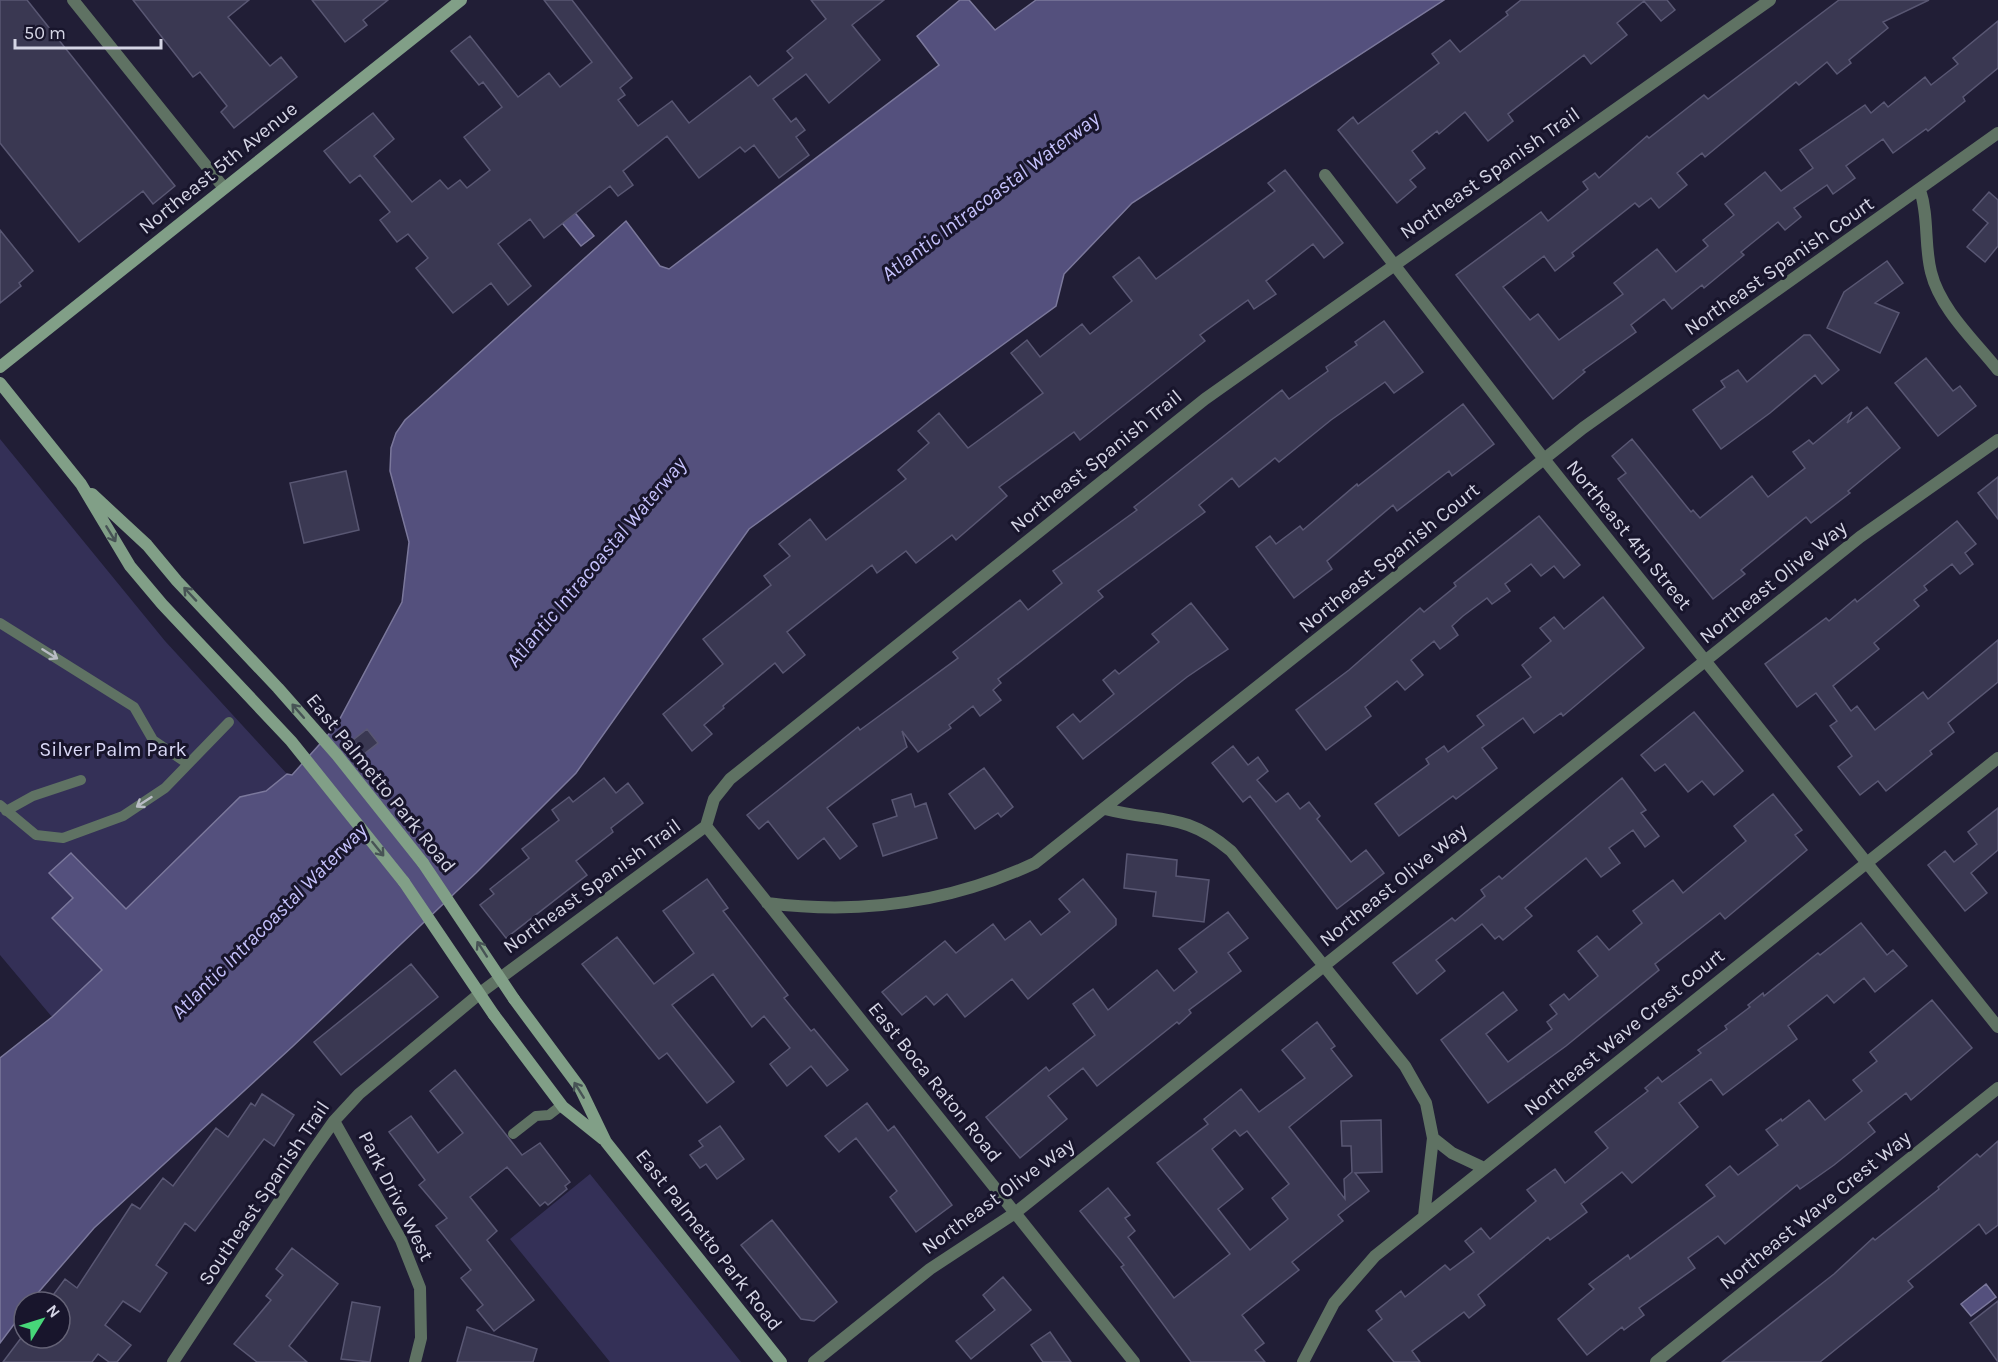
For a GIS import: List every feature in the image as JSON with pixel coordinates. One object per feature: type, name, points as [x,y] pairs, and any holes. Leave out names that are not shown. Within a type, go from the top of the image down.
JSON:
[{"type":"main road","name":"Northeast 5th Avenue","points":[[0,367],[455,2]]},
{"type":"main road","name":"East Palmetto Park Road","points":[[0,383],[81,484],[130,566],[211,657],[291,741],[404,882],[494,1015],[562,1105],[606,1142],[781,1362]]},
{"type":"main road","name":"East Palmetto Park Road","points":[[81,484],[147,546],[330,747],[416,854],[442,887],[514,999],[580,1088],[606,1142]]},
{"type":"street","points":[[73,0],[224,188]]},
{"type":"street","name":"Northeast Spanish Trail","points":[[484,990],[706,826],[714,799],[730,779],[1205,399],[1770,0]]},
{"type":"street","name":"Northeast Spanish Court","points":[[767,903],[842,909],[888,906],[933,899],[978,887],[1035,863],[1583,428],[1920,190],[1998,132]]},
{"type":"street","name":"Northeast 4th Street","points":[[1325,175],[1544,459],[1998,1027]]},
{"type":"street","points":[[1920,190],[1926,209],[1927,252],[1931,274],[1940,295],[1998,370]]},
{"type":"street","name":"Northeast Olive Way","points":[[814,1362],[930,1269],[1015,1213],[1860,537],[1998,440]]},
{"type":"street","name":"Northeast Wave Crest Court","points":[[1303,1362],[1312,1341],[1347,1286],[1375,1256],[1998,758]]},
{"type":"street","points":[[1105,809],[1131,816],[1158,817],[1185,822],[1217,839],[1244,864],[1324,965],[1418,1086],[1428,1111],[1433,1138],[1424,1216]]},
{"type":"street","name":"East Boca Raton Road","points":[[706,826],[1134,1362]]},
{"type":"street","name":"Southeast Spanish Trail","points":[[173,1362],[334,1120],[359,1094],[484,990]]},
{"type":"street","name":"Northeast Wave Crest Way","points":[[1656,1362],[1998,1088]]},
{"type":"street","name":"Park Drive West","points":[[334,1120],[401,1240],[420,1288],[421,1338],[415,1362]]},
{"type":"street","points":[[1433,1138],[1452,1153],[1484,1168]]},
{"type":"lane","points":[[0,623],[134,707],[153,740],[188,764]]},
{"type":"lane","points":[[81,780],[3,808],[36,835],[63,838],[123,816],[165,789],[229,722]]},
{"type":"lane","points":[[513,1134],[536,1116],[549,1115],[562,1105]]},
{"type":"green space","name":"Silver Palm Park","points":[[0,439],[165,641],[287,774],[266,791],[240,797],[126,909],[72,853],[49,873],[73,898],[52,919],[102,970],[52,1017],[0,955]]},
{"type":"green space","points":[[590,1174],[741,1362],[610,1362],[510,1239]]},
{"type":"water","name":"Atlantic Intracoastal Waterway","points":[[960,0],[969,0],[995,30],[1036,0],[1444,0],[1132,203],[1064,274],[1056,306],[749,529],[576,773],[476,873],[292,1047],[94,1228],[40,1290],[12,1290],[12,1327],[0,1343],[0,1058],[52,1017],[102,970],[52,918],[73,898],[49,873],[71,853],[126,909],[240,797],[266,791],[287,774],[292,775],[336,726],[402,602],[409,542],[390,471],[391,448],[396,433],[405,420],[626,221],[660,266],[669,269],[939,65],[917,36]]},
{"type":"water","points":[[567,203],[594,236],[581,246],[554,213]]},
{"type":"water","points":[[1986,1284],[1996,1297],[1971,1316],[1961,1304]]},
{"type":"building","points":[[0,0],[27,0],[175,186],[153,204],[143,191],[79,242],[0,143]]},
{"type":"building","points":[[133,0],[249,0],[228,17],[270,66],[281,57],[297,77],[234,128],[221,112],[227,106],[200,72],[193,77]]},
{"type":"building","points":[[312,0],[388,0],[363,20],[367,25],[345,42]]},
{"type":"building","points":[[544,0],[572,0],[632,78],[620,88],[625,95],[618,100],[638,126],[672,101],[689,123],[750,76],[758,86],[793,58],[787,51],[826,19],[811,0],[884,0],[852,25],[880,60],[829,103],[806,74],[773,99],[791,122],[796,118],[805,130],[796,137],[809,155],[779,178],[754,145],[745,152],[740,147],[699,178],[667,136],[623,171],[633,185],[618,196],[610,186],[544,238],[530,219],[498,244],[531,286],[508,305],[491,283],[453,313],[416,268],[428,258],[408,234],[397,242],[380,220],[390,212],[360,175],[350,183],[324,151],[373,113],[394,139],[374,156],[412,202],[440,180],[448,189],[460,180],[467,188],[490,170],[464,137],[502,107],[483,82],[479,85],[451,51],[470,36],[518,97],[549,73],[560,87],[592,62]]},
{"type":"building","points":[[1521,0],[1667,0],[1675,10],[1661,21],[1644,1],[1617,23],[1627,35],[1591,64],[1584,55],[1508,114],[1513,121],[1488,141],[1465,112],[1439,134],[1437,131],[1412,151],[1425,168],[1410,180],[1416,187],[1397,203],[1338,130],[1353,117],[1358,124],[1439,63],[1432,54],[1450,40],[1460,52],[1508,15],[1506,12]]},
{"type":"building","points":[[1839,0],[1929,0],[1883,22],[1888,28],[1849,60],[1851,63],[1837,74],[1827,62],[1799,85],[1796,82],[1705,157],[1702,153],[1677,173],[1687,185],[1659,208],[1651,198],[1639,207],[1635,203],[1572,253],[1574,256],[1555,271],[1544,256],[1503,287],[1530,320],[1538,314],[1559,340],[1623,294],[1614,283],[1657,249],[1676,272],[1708,246],[1703,240],[1734,215],[1725,204],[1765,172],[1781,191],[1813,168],[1800,150],[1865,105],[1871,113],[1884,102],[1888,107],[1925,77],[1931,85],[1958,64],[1953,58],[1998,21],[1998,68],[1963,97],[1965,101],[1928,131],[1926,129],[1893,153],[1883,139],[1846,166],[1855,178],[1833,194],[1827,185],[1794,208],[1801,217],[1785,230],[1778,222],[1741,252],[1744,255],[1704,288],[1702,285],[1672,309],[1664,299],[1631,325],[1636,332],[1583,370],[1585,372],[1553,399],[1456,275],[1541,212],[1548,221],[1588,189],[1583,182],[1595,173],[1599,178],[1647,136],[1649,138],[1704,95],[1708,99]]},
{"type":"building","points":[[1285,170],[1343,243],[1324,258],[1313,244],[1266,281],[1276,294],[1254,309],[1248,300],[1200,335],[1205,341],[1080,440],[1074,432],[999,487],[1007,496],[956,540],[952,535],[916,563],[906,551],[877,573],[872,565],[787,632],[805,655],[783,673],[775,663],[723,706],[724,708],[704,725],[712,734],[692,751],[663,714],[723,664],[703,639],[771,585],[764,576],[790,556],[779,544],[810,519],[826,540],[906,479],[898,470],[929,443],[918,431],[939,413],[968,448],[1043,393],[1011,353],[1027,340],[1040,357],[1082,324],[1090,334],[1132,301],[1113,277],[1139,257],[1156,279],[1275,191],[1268,183]]},
{"type":"building","points":[[1989,192],[1998,200],[1998,246],[1985,262],[1967,247],[1988,223],[1973,210]]},
{"type":"building","points":[[0,230],[33,271],[19,283],[21,286],[0,303]]},
{"type":"building","points":[[1887,261],[1903,283],[1875,303],[1899,313],[1880,353],[1827,328],[1844,292]]},
{"type":"building","points":[[1384,321],[1423,372],[1394,393],[1385,382],[1331,420],[1279,462],[1275,458],[1239,487],[1232,478],[1199,505],[1205,512],[1098,591],[1103,597],[998,679],[1001,683],[993,690],[1001,700],[980,716],[973,706],[949,725],[951,728],[918,752],[902,731],[907,747],[827,808],[857,846],[840,859],[824,838],[798,859],[768,821],[759,829],[747,815],[858,727],[860,730],[958,658],[953,652],[1020,600],[1028,610],[1062,583],[1053,571],[1137,510],[1134,507],[1282,390],[1289,399],[1328,371],[1326,367],[1357,345],[1355,342]]},
{"type":"building","points":[[1804,335],[1810,335],[1839,370],[1822,384],[1815,375],[1770,413],[1721,449],[1693,410],[1725,387],[1721,381],[1738,370],[1747,382]]},
{"type":"building","points":[[1926,358],[1953,391],[1960,386],[1976,406],[1938,436],[1895,383]]},
{"type":"building","points":[[1463,404],[1494,444],[1452,476],[1449,471],[1397,511],[1393,505],[1327,561],[1332,569],[1294,598],[1256,547],[1270,536],[1276,544],[1300,526],[1303,530],[1357,484],[1358,486]]},
{"type":"building","points":[[1867,407],[1900,448],[1848,491],[1850,493],[1811,523],[1806,517],[1741,570],[1745,574],[1713,599],[1618,479],[1626,473],[1612,456],[1632,439],[1691,512],[1693,510],[1700,518],[1752,476],[1768,497],[1805,468],[1793,452],[1809,440],[1813,444],[1852,412],[1847,423]]},
{"type":"building","points":[[346,471],[359,530],[304,543],[290,483]]},
{"type":"building","points":[[1998,477],[1998,519],[1978,493]]},
{"type":"building","points":[[1539,516],[1580,565],[1564,578],[1554,566],[1541,576],[1531,564],[1505,584],[1510,591],[1492,604],[1487,598],[1452,626],[1458,635],[1440,649],[1434,641],[1411,660],[1423,675],[1405,690],[1397,681],[1365,707],[1371,716],[1326,750],[1296,710],[1349,670],[1420,608],[1424,612],[1456,586],[1454,583]]},
{"type":"building","points":[[1957,521],[1976,544],[1965,553],[1973,564],[1960,574],[1952,564],[1924,586],[1927,590],[1914,600],[1919,606],[1874,643],[1879,649],[1833,686],[1851,711],[1857,706],[1875,730],[1923,692],[1928,699],[1998,640],[1998,682],[1948,723],[1954,732],[1930,751],[1932,754],[1886,791],[1878,781],[1860,795],[1838,767],[1852,756],[1830,726],[1837,721],[1816,693],[1797,707],[1765,664],[1826,618],[1829,621],[1855,599],[1857,602]]},
{"type":"building","points":[[1603,597],[1644,648],[1563,716],[1561,713],[1534,733],[1523,718],[1482,748],[1497,768],[1456,799],[1453,796],[1399,836],[1375,804],[1429,764],[1426,759],[1444,746],[1448,752],[1484,725],[1477,716],[1531,677],[1522,665],[1551,641],[1540,628],[1554,617],[1564,629]]},
{"type":"building","points":[[1191,603],[1228,649],[1187,677],[1083,759],[1057,727],[1073,714],[1080,722],[1114,694],[1103,680],[1115,670],[1119,674],[1159,642],[1152,634]]},
{"type":"building","points":[[1694,712],[1743,771],[1714,795],[1702,781],[1688,792],[1665,764],[1655,771],[1641,755]]},
{"type":"building","points":[[367,729],[378,743],[364,754],[353,740]]},
{"type":"building","points":[[1233,746],[1248,765],[1258,757],[1268,771],[1257,780],[1276,802],[1288,793],[1300,809],[1309,802],[1320,816],[1317,819],[1351,862],[1366,850],[1384,873],[1337,909],[1250,796],[1243,802],[1212,763]]},
{"type":"building","points":[[984,768],[1013,807],[1001,817],[998,813],[975,829],[949,794]]},
{"type":"building","points":[[604,778],[616,793],[628,783],[643,803],[611,828],[613,832],[576,861],[587,875],[506,938],[480,905],[494,894],[490,889],[529,858],[522,849],[559,820],[552,810],[569,797],[573,802]]},
{"type":"building","points":[[1622,778],[1646,810],[1641,813],[1659,836],[1645,847],[1633,830],[1609,848],[1620,863],[1601,877],[1586,858],[1525,908],[1532,916],[1503,940],[1499,936],[1495,939],[1482,924],[1436,960],[1445,971],[1417,994],[1393,963],[1452,918],[1455,921],[1485,896],[1481,890],[1499,876],[1502,879]]},
{"type":"building","points":[[911,794],[915,807],[926,803],[937,838],[883,856],[873,824],[897,816],[892,800]]},
{"type":"building","points":[[1773,794],[1802,830],[1795,835],[1807,850],[1725,919],[1720,913],[1655,964],[1659,970],[1566,1046],[1488,1103],[1441,1040],[1503,992],[1517,1010],[1486,1034],[1508,1062],[1552,1029],[1547,1022],[1557,1014],[1550,1005],[1564,994],[1569,1000],[1598,976],[1578,951],[1597,936],[1609,950],[1642,923],[1633,911],[1673,880],[1683,893],[1746,841],[1734,826]]},
{"type":"building","points":[[1998,808],[1998,850],[1971,873],[1987,893],[1965,911],[1928,865],[1945,851],[1954,862],[1977,844],[1968,832]]},
{"type":"building","points":[[1127,854],[1177,860],[1176,876],[1209,880],[1204,922],[1153,916],[1156,892],[1124,888]]},
{"type":"building","points":[[707,879],[728,908],[723,911],[788,995],[784,998],[811,1031],[814,1029],[848,1070],[827,1086],[811,1066],[787,1086],[770,1064],[790,1048],[764,1016],[752,1027],[713,974],[672,1005],[734,1082],[707,1103],[667,1053],[659,1059],[582,964],[617,937],[654,984],[694,953],[663,911]]},
{"type":"building","points":[[1083,879],[1116,919],[1116,925],[1028,999],[1012,979],[965,1017],[947,994],[934,1005],[926,996],[902,1015],[882,992],[945,941],[956,953],[993,924],[1005,940],[1030,921],[1041,935],[1070,912],[1059,899]]},
{"type":"building","points":[[1228,912],[1248,938],[1228,953],[1241,971],[1189,1010],[1191,1013],[1179,1024],[1177,1022],[1097,1086],[1083,1068],[1048,1096],[1067,1119],[1020,1158],[986,1117],[1046,1067],[1049,1071],[1095,1035],[1073,1004],[1093,989],[1108,1010],[1157,970],[1174,991],[1197,972],[1179,949]]},
{"type":"building","points":[[1861,923],[1887,955],[1893,950],[1907,966],[1875,992],[1864,978],[1834,1003],[1827,995],[1788,1026],[1797,1039],[1723,1095],[1711,1079],[1679,1103],[1698,1127],[1632,1183],[1622,1172],[1581,1204],[1587,1212],[1550,1240],[1548,1237],[1478,1295],[1485,1305],[1469,1318],[1464,1312],[1412,1351],[1420,1362],[1394,1362],[1368,1330],[1382,1319],[1376,1311],[1401,1291],[1405,1297],[1445,1265],[1450,1270],[1474,1252],[1465,1241],[1481,1228],[1490,1239],[1536,1201],[1527,1190],[1555,1169],[1565,1183],[1608,1148],[1595,1132],[1648,1091],[1645,1088],[1658,1077],[1662,1082],[1701,1053],[1698,1050],[1727,1029],[1725,1026],[1750,1007],[1748,1005],[1763,993],[1764,996],[1818,953],[1820,955]]},
{"type":"building","points":[[411,964],[438,997],[341,1075],[314,1042]]},
{"type":"building","points":[[1932,1000],[1972,1048],[1911,1100],[1906,1093],[1868,1123],[1875,1132],[1834,1165],[1800,1189],[1797,1185],[1725,1244],[1718,1236],[1688,1258],[1695,1268],[1639,1308],[1644,1315],[1624,1330],[1622,1327],[1587,1355],[1558,1319],[1594,1289],[1589,1284],[1628,1255],[1630,1259],[1715,1196],[1706,1185],[1730,1166],[1738,1175],[1778,1145],[1766,1130],[1781,1119],[1782,1121],[1809,1100],[1825,1120],[1862,1091],[1853,1080],[1877,1061],[1870,1052]]},
{"type":"building","points":[[1317,1022],[1335,1046],[1331,1049],[1352,1076],[1289,1127],[1345,1199],[1344,1179],[1352,1172],[1351,1146],[1342,1146],[1341,1121],[1381,1120],[1382,1172],[1355,1173],[1369,1191],[1338,1215],[1343,1221],[1292,1262],[1299,1270],[1242,1315],[1264,1343],[1255,1350],[1265,1362],[1191,1362],[1121,1267],[1124,1265],[1080,1211],[1108,1188],[1130,1215],[1125,1218],[1135,1231],[1128,1237],[1174,1298],[1230,1254],[1157,1163],[1208,1124],[1204,1119],[1241,1089],[1259,1112],[1305,1078],[1282,1050]],"holes":[[[1235,1130],[1240,1136],[1247,1131],[1289,1184],[1272,1198],[1288,1219],[1250,1250],[1218,1209],[1243,1189],[1212,1149]]]},
{"type":"building","points":[[455,1070],[522,1155],[540,1143],[570,1182],[565,1186],[567,1189],[548,1205],[545,1202],[540,1206],[507,1167],[470,1197],[497,1231],[487,1240],[534,1300],[494,1331],[477,1310],[483,1305],[461,1278],[471,1270],[436,1226],[447,1218],[419,1185],[425,1180],[389,1132],[411,1116],[438,1153],[463,1133],[430,1091]]},
{"type":"building","points":[[262,1094],[294,1115],[274,1146],[264,1139],[195,1231],[185,1223],[156,1265],[167,1273],[140,1312],[123,1301],[105,1325],[131,1345],[117,1362],[109,1362],[98,1354],[92,1362],[3,1362],[12,1350],[72,1350],[72,1290],[57,1290],[65,1279],[77,1288],[132,1204],[140,1209],[163,1178],[173,1186],[216,1128],[228,1137],[251,1103],[255,1106]]},
{"type":"building","points":[[867,1103],[888,1131],[894,1126],[952,1205],[916,1232],[890,1197],[897,1191],[856,1138],[839,1152],[825,1136]]},
{"type":"building","points":[[720,1126],[744,1159],[717,1179],[706,1164],[700,1168],[690,1155],[703,1146],[699,1141]]},
{"type":"building","points":[[1998,1141],[1998,1225],[1986,1234],[1979,1224],[1908,1281],[1913,1287],[1820,1362],[1722,1362],[1834,1274],[1873,1238],[1875,1240],[1939,1189],[1938,1187],[1977,1154],[1980,1157]]},
{"type":"building","points":[[772,1220],[837,1302],[814,1321],[801,1319],[741,1245]]},
{"type":"building","points":[[292,1248],[338,1284],[289,1346],[307,1362],[257,1362],[234,1344],[271,1300],[266,1296],[283,1275],[276,1269]]},
{"type":"building","points":[[1003,1277],[1031,1310],[971,1359],[956,1341],[995,1310],[983,1295]]},
{"type":"building","points":[[1998,1301],[1998,1362],[1970,1323]]},
{"type":"building","points":[[352,1302],[380,1307],[370,1362],[341,1359]]},
{"type":"building","points":[[467,1327],[537,1349],[533,1362],[457,1362]]},
{"type":"building","points":[[1050,1332],[1071,1362],[1043,1362],[1031,1345]]}]
